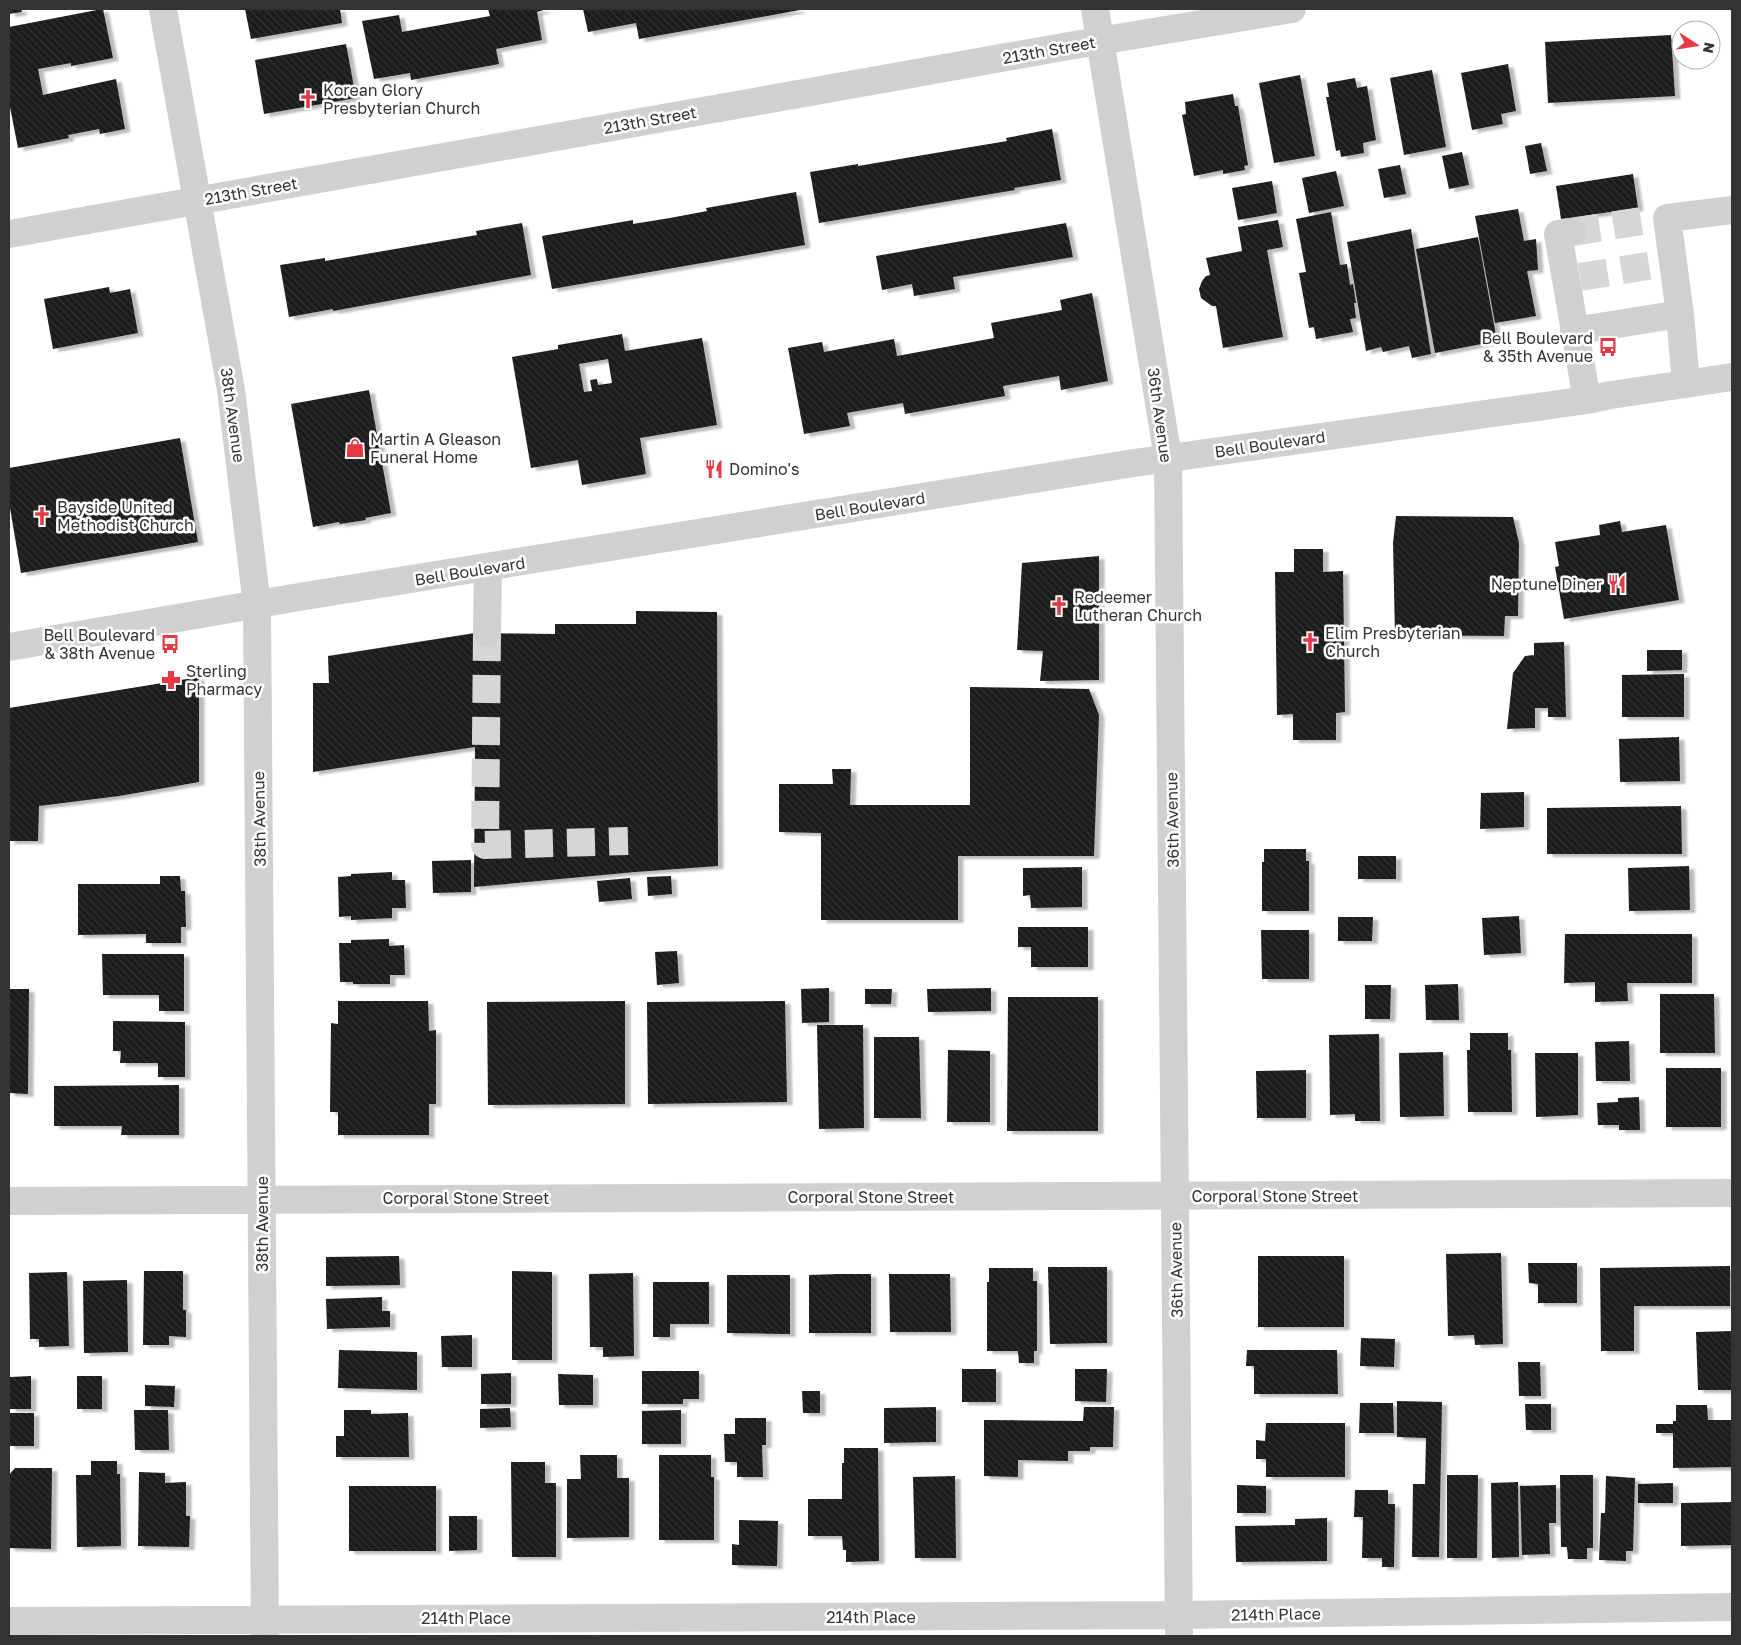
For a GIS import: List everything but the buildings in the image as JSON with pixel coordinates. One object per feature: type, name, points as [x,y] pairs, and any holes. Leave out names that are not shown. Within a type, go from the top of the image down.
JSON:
[{"type":"street","name":"38th Avenue","points":[[163,9],[231,390],[257,604],[265,1628]]},
{"type":"street","name":"36th Avenue","points":[[1095,9],[1168,458],[1179,1626]]},
{"type":"street","name":"213th Street","points":[[9,234],[1100,40],[1292,9]]},
{"type":"street","points":[[1686,384],[1680,314],[1664,263],[1657,219],[1732,210]]},
{"type":"street","points":[[1572,232],[1558,234],[1573,278],[1574,331],[1587,400]]},
{"type":"street","points":[[1574,331],[1680,314]]},
{"type":"street","name":"Bell Boulevard","points":[[9,647],[257,604],[1168,458],[1587,400],[1732,377]]},
{"type":"street","points":[[487,633],[488,567]]},
{"type":"street","name":"Corporal Stone Street","points":[[9,1200],[1732,1194]]},
{"type":"street","name":"214th Place","points":[[9,1621],[265,1628],[1179,1626],[1732,1607]]},
{"type":"tunnel","points":[[1572,232],[1648,220]]},
{"type":"tunnel","points":[[1580,277],[1654,265]]},
{"type":"tunnel","points":[[487,633],[485,845],[628,841]]},
{"type":"place","name":"Korean Glory Presbyterian Church","points":[[308,99]]},
{"type":"place","name":"Bell Boulevard & 35th Avenue","points":[[1608,347]]},
{"type":"place","name":"Martin A Gleason Funeral Home","points":[[355,448]]},
{"type":"place","name":"Domino's","points":[[714,469]]},
{"type":"place","name":"Bayside United Methodist Church","points":[[42,516]]},
{"type":"place","name":"Neptune Diner","points":[[1617,584]]},
{"type":"place","name":"Redeemer Lutheran Church","points":[[1059,606]]},
{"type":"place","name":"Elim Presbyterian Church","points":[[1310,642]]},
{"type":"place","name":"Bell Boulevard & 38th Avenue","points":[[170,644]]},
{"type":"place","name":"Sterling Pharmacy","points":[[171,680]]}]
